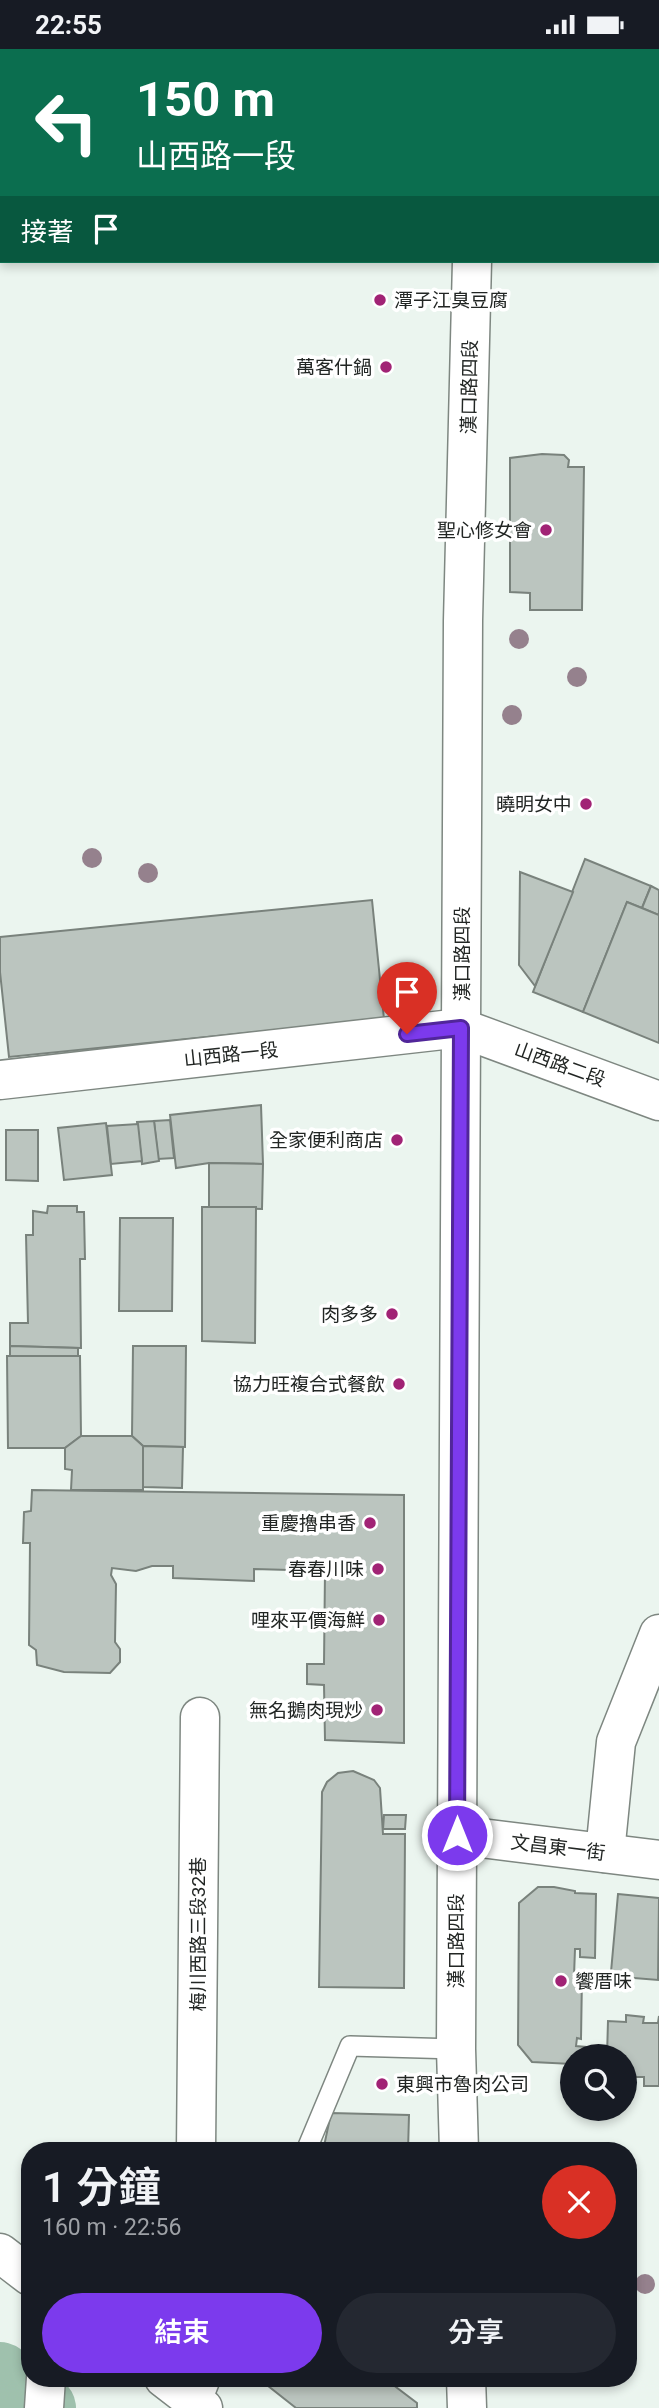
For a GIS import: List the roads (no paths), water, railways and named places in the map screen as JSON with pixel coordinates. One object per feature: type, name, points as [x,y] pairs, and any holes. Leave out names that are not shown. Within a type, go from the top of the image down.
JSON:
[{"type":"street","name":"漢口路四段","points":[[459,2142],[456,2049],[463,621],[472,263]]},
{"type":"street","name":"山西路一段","points":[[0,1080],[461,1028]]},
{"type":"street","name":"山西路二段","points":[[461,1028],[659,1101]]},
{"type":"street","points":[[605,1853],[616,1741],[659,1634]]},
{"type":"street","name":"梅川西路三段32巷","points":[[196,2142],[200,1717]]},
{"type":"street","name":"文昌東一街","points":[[457,1835],[659,1860]]},
{"type":"street","points":[[0,2253],[21,2269]]},
{"type":"street","points":[[44,2408],[45,2387]]},
{"type":"street","points":[[183,2387],[205,2397]]},
{"type":"street","points":[[466,2387],[467,2408]]},
{"type":"lane","points":[[310,2142],[350,2046],[456,2049]]},
{"type":"waterway","points":[[0,2375],[43,2408]]},
{"type":"place","name":"潭子江臭豆腐","points":[[380,300]]},
{"type":"place","name":"萬客什鍋","points":[[386,367]]},
{"type":"place","name":"聖心修女會","points":[[546,530]]},
{"type":"place","name":"曉明女中","points":[[586,804]]},
{"type":"place","name":"全家便利商店","points":[[397,1140]]},
{"type":"place","name":"肉多多","points":[[392,1314]]},
{"type":"place","name":"協力旺複合式餐飲","points":[[399,1384]]},
{"type":"place","name":"重慶擼串香","points":[[370,1523]]},
{"type":"place","name":"春春川味","points":[[378,1569]]},
{"type":"place","name":"哩來平價海鮮","points":[[379,1620]]},
{"type":"place","name":"無名鵝肉現炒","points":[[377,1710]]},
{"type":"place","name":"饗厝味","points":[[561,1981]]},
{"type":"place","name":"東興市魯肉公司","points":[[382,2084]]}]
